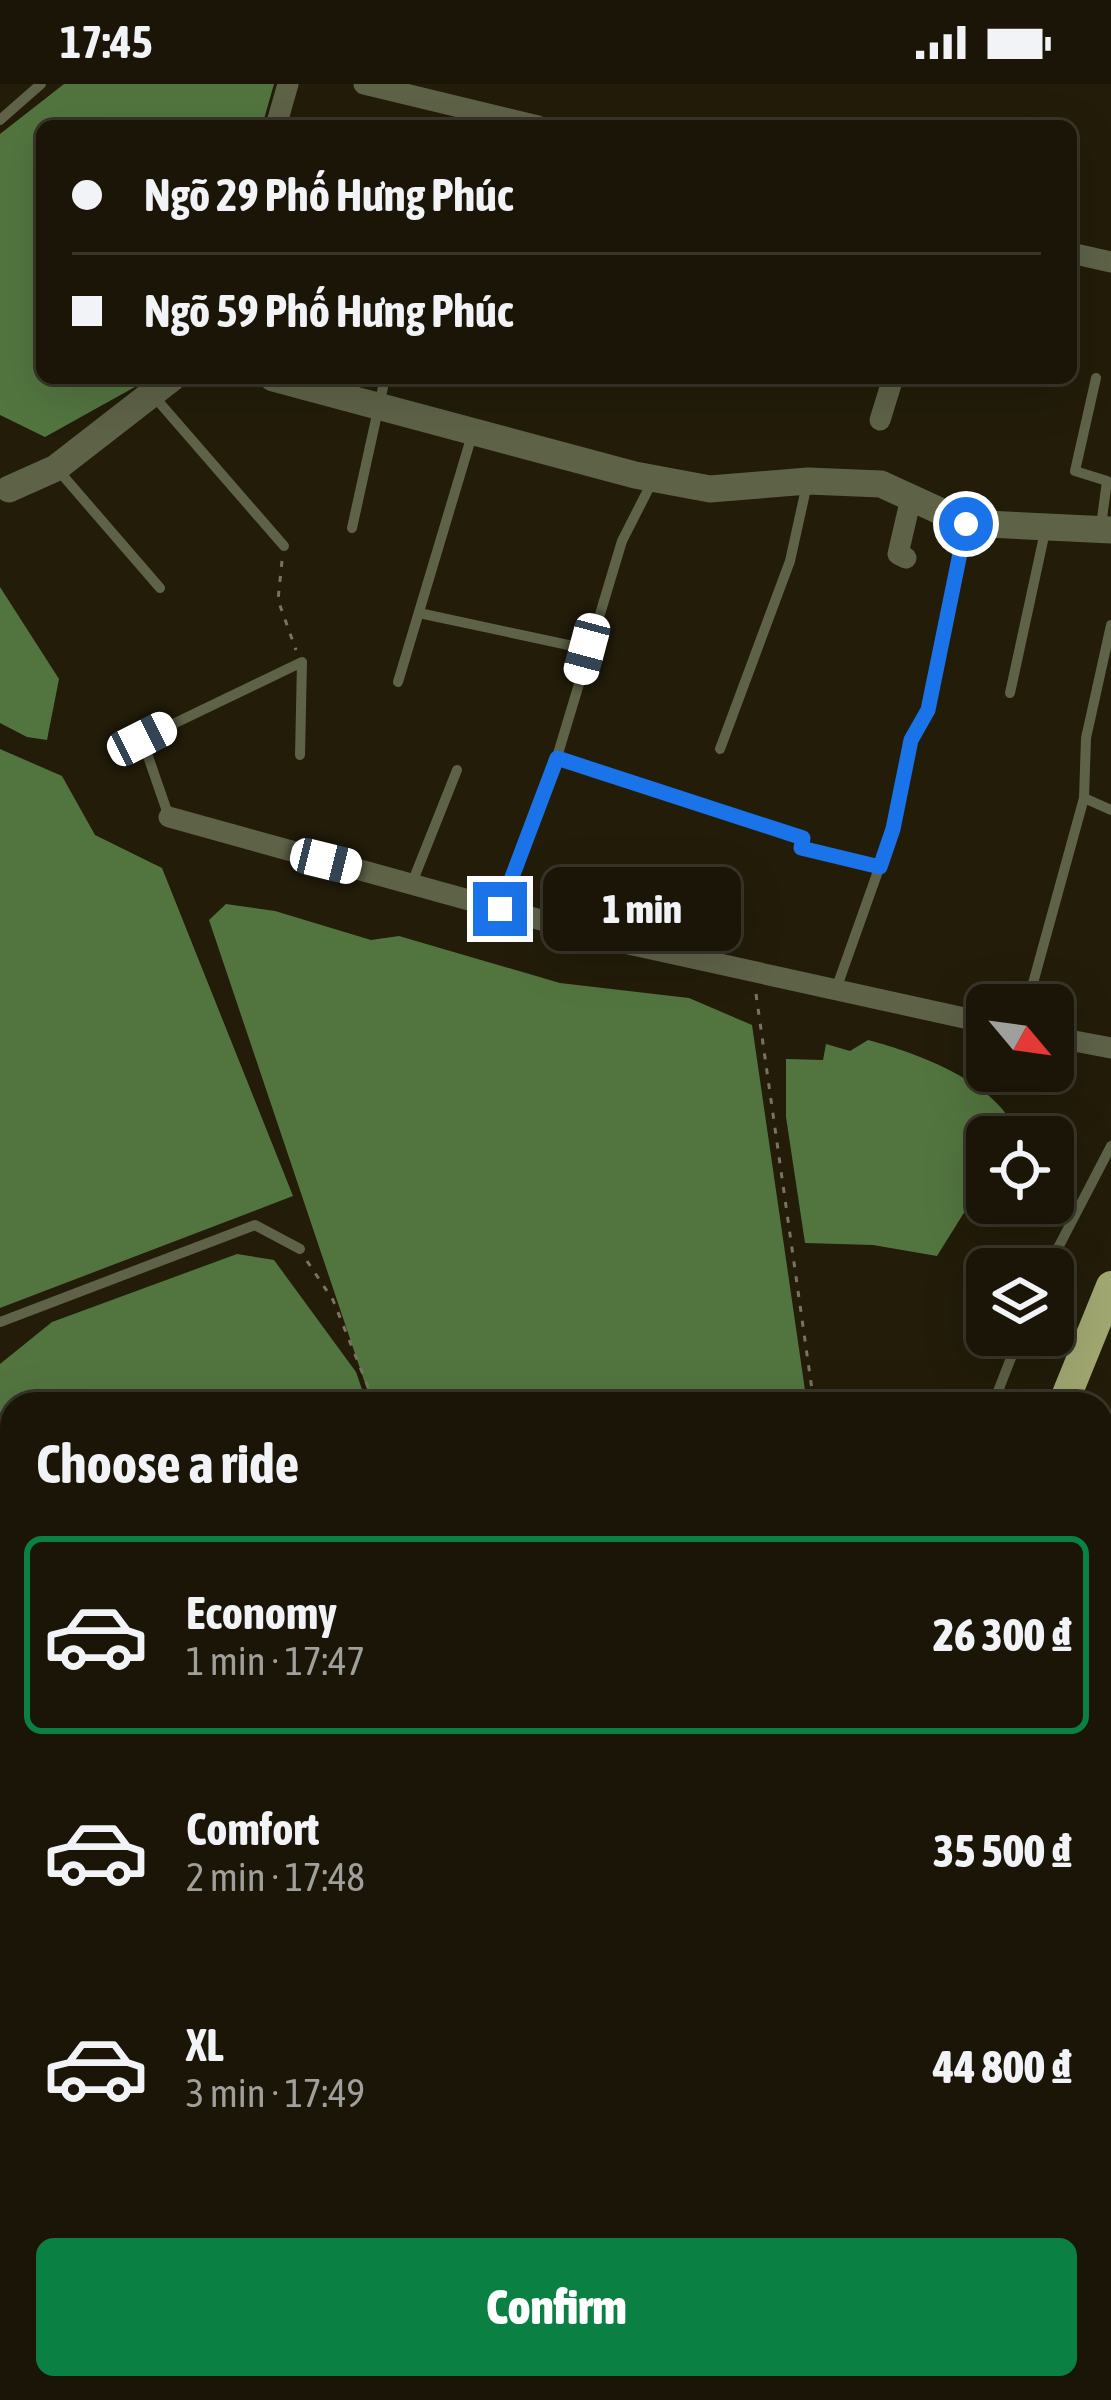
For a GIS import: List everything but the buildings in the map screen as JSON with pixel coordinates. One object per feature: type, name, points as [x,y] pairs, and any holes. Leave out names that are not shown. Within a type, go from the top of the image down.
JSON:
[{"type":"main road","points":[[1068,1392],[1111,1286]]},
{"type":"street","points":[[279,120],[288,84]]},
{"type":"street","points":[[364,84],[513,120]]},
{"type":"street","points":[[1077,254],[1111,262]]},
{"type":"street","points":[[309,384],[379,408],[710,489],[808,481],[881,484],[966,524],[1106,530]]},
{"type":"street","points":[[880,420],[891,384]]},
{"type":"street","points":[[4,485],[56,468],[161,385]]},
{"type":"street","points":[[906,558],[898,554],[911,498]]},
{"type":"street","points":[[170,817],[754,975],[966,1019]]},
{"type":"street","points":[[1074,1040],[1111,1048]]},
{"type":"lane","points":[[0,120],[41,84]]},
{"type":"lane","points":[[1096,379],[1075,471],[1107,481],[1106,530]]},
{"type":"lane","points":[[352,528],[384,384]]},
{"type":"lane","points":[[161,385],[284,546]]},
{"type":"lane","points":[[398,682],[473,432]]},
{"type":"lane","points":[[56,468],[160,588]]},
{"type":"lane","points":[[500,909],[557,758],[622,542],[654,478]]},
{"type":"lane","points":[[720,749],[790,561],[808,481]]},
{"type":"lane","points":[[834,993],[893,829],[911,740],[928,710],[966,524]]},
{"type":"lane","points":[[1010,693],[1047,524]]},
{"type":"lane","points":[[419,613],[587,649]]},
{"type":"lane","points":[[1033,984],[1084,798],[1086,738],[1111,625]]},
{"type":"lane","points":[[170,817],[142,739],[302,662],[300,755]]},
{"type":"lane","points":[[557,758],[803,838],[801,848],[880,867]]},
{"type":"lane","points":[[412,883],[457,770]]},
{"type":"lane","points":[[1084,798],[1111,810]]},
{"type":"lane","points":[[1058,1248],[1111,1146]]},
{"type":"lane","points":[[0,1322],[255,1225],[300,1249]]},
{"type":"lane","points":[[998,1392],[1012,1356]]},
{"type":"path","points":[[284,546],[278,600],[302,662]]},
{"type":"path","points":[[754,975],[763,1072],[812,1392]]},
{"type":"path","points":[[300,1249],[333,1300],[370,1392]]},
{"type":"shaded area","points":[[64,84],[274,84],[264,120],[36,120],[36,384],[140,384],[45,437],[0,415],[0,134]]},
{"type":"shaded area","points":[[0,587],[59,679],[47,740],[27,737],[0,723]]},
{"type":"shaded area","points":[[0,749],[62,776],[95,835],[162,868],[293,1196],[0,1308]]},
{"type":"shaded area","points":[[226,904],[275,911],[371,940],[399,936],[560,983],[689,998],[752,1025],[805,1392],[368,1392],[209,920]]},
{"type":"shaded area","points":[[868,1040],[933,1062],[966,1080],[966,1092],[984,1092],[1007,1116],[966,1116],[966,1209],[937,1256],[873,1245],[805,1243],[786,1117],[786,1059],[823,1060],[826,1044],[850,1051]]},
{"type":"shaded area","points":[[237,1254],[274,1260],[356,1372],[363,1392],[0,1392],[0,1364],[52,1322]]},
{"type":"route","points":[[500,909],[557,758],[803,838],[801,848],[880,867],[893,829],[911,740],[928,710],[966,524]]}]
